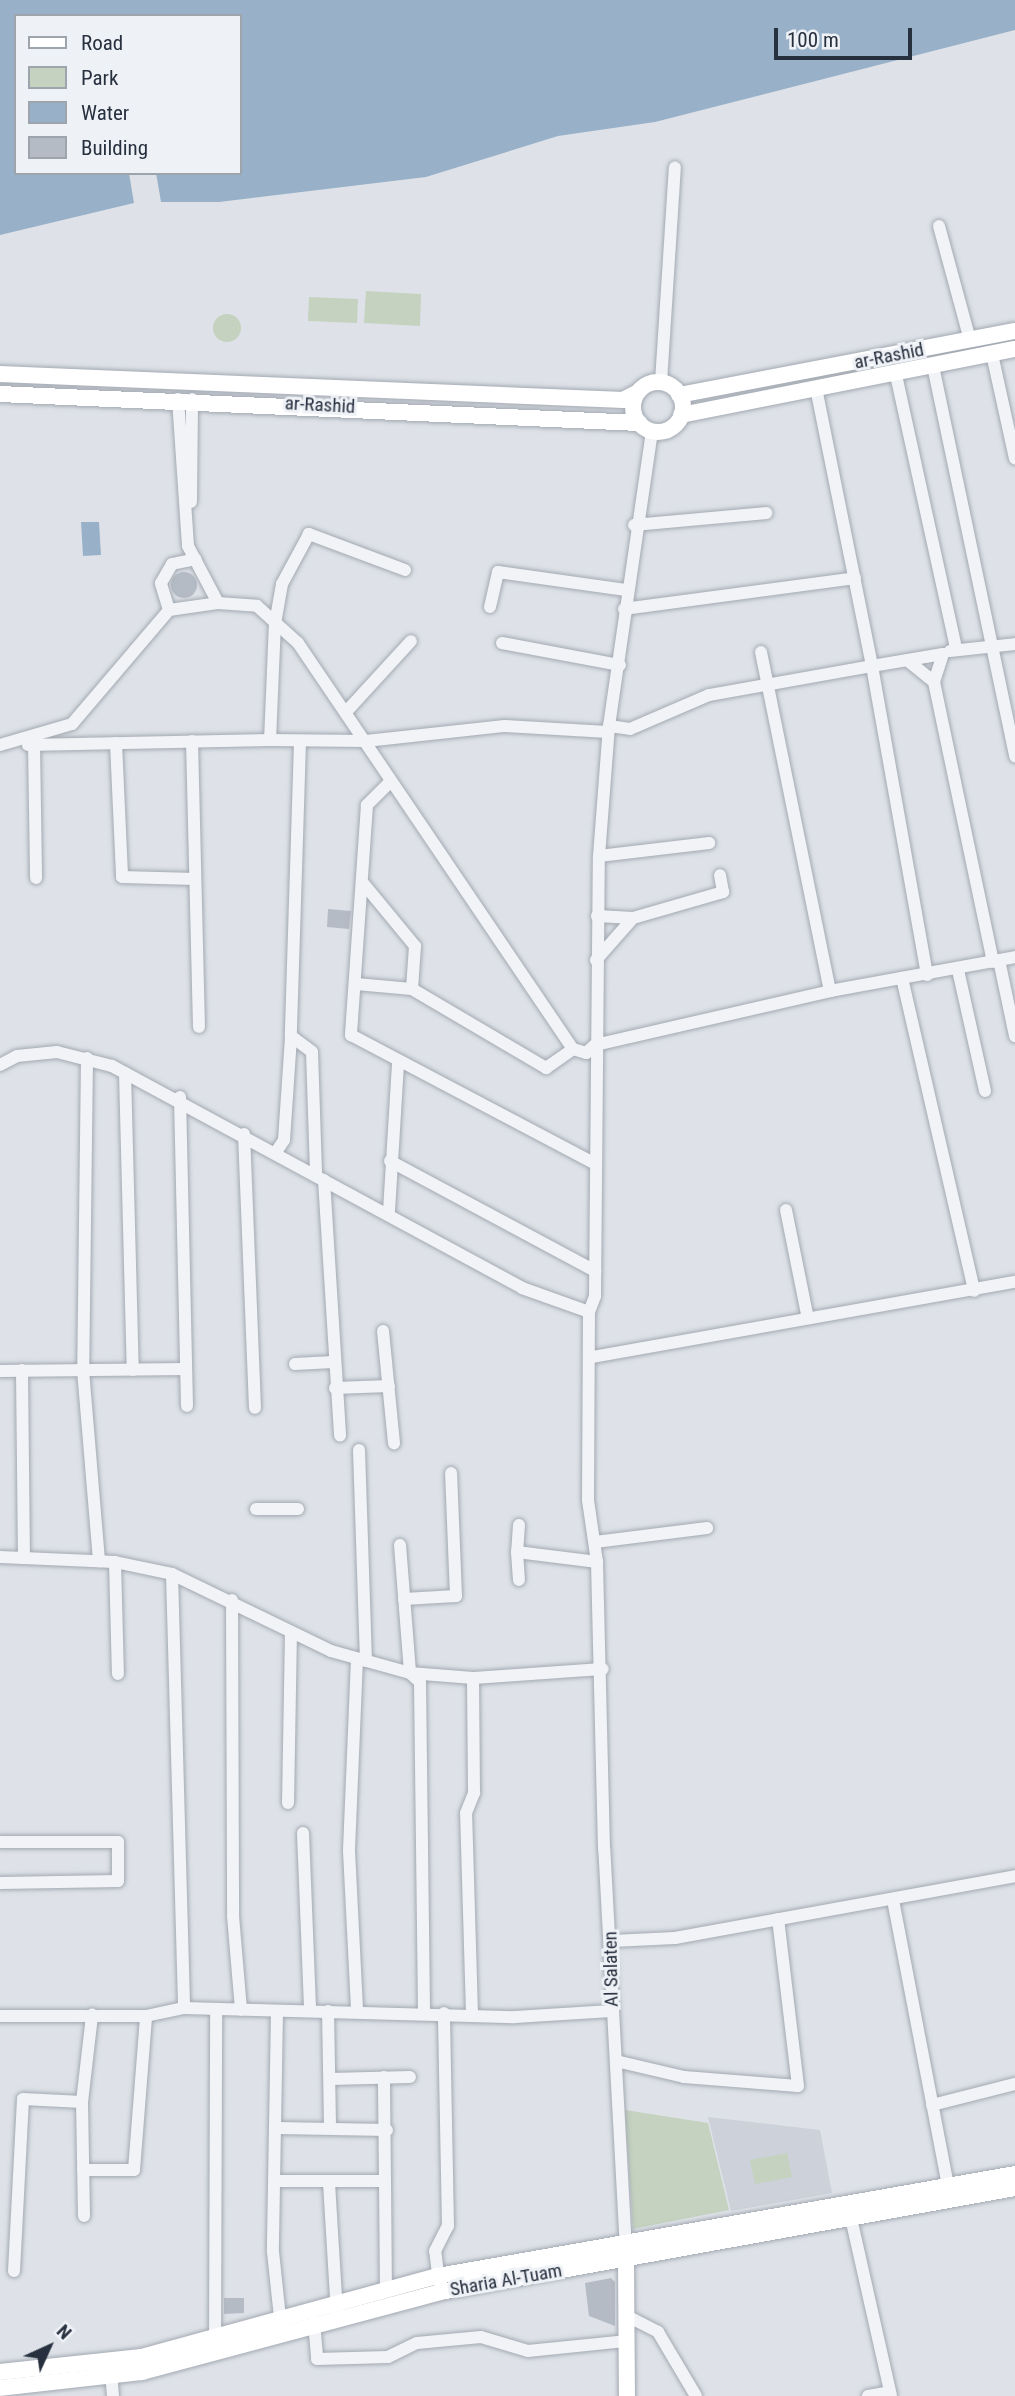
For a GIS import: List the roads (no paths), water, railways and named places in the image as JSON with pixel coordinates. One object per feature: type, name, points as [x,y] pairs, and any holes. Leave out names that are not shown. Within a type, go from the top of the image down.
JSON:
[{"type":"main road","name":"ar-Rashid","points":[[679,395],[1015,331]]},
{"type":"main road","name":"ar-Rashid","points":[[681,415],[895,375],[1015,349]]},
{"type":"main road","name":"ar-Rashid","points":[[0,374],[623,400],[637,393]]},
{"type":"main road","points":[[661,382],[679,395],[681,415],[673,427],[645,427],[637,393],[661,382]]},
{"type":"main road","name":"ar-Rashid","points":[[0,394],[185,399],[645,427]]},
{"type":"main road","name":"Sharia Al-Tuam","points":[[626,2253],[771,2235],[838,2215],[851,2218],[1015,2174]]},
{"type":"main road","name":"Sharia Al-Tuam","points":[[0,2372],[141,2357],[314,2322],[336,2309],[386,2289],[439,2284],[626,2253],[949,2193],[1015,2188]]},
{"type":"main road","name":"Al Salaten","points":[[626,2253],[629,2318],[626,2341],[627,2396]]},
{"type":"main road","name":"Sharia Al-Tuam","points":[[0,2388],[111,2373],[142,2372],[280,2317],[336,2309],[439,2284]]},
{"type":"street","points":[[661,382],[675,167]]},
{"type":"street","points":[[939,226],[970,340]]},
{"type":"street","points":[[992,354],[1015,459]]},
{"type":"street","points":[[933,366],[1015,756]]},
{"type":"street","points":[[895,375],[950,652],[934,682]]},
{"type":"street","points":[[816,388],[873,666],[927,975]]},
{"type":"street","points":[[185,399],[177,453],[195,559],[218,603]]},
{"type":"street","name":"Al Salaten","points":[[626,2253],[611,2011],[612,1941],[603,1669],[597,1563],[588,1500],[592,1357],[589,1311],[595,1271],[595,1045],[599,856],[609,729],[620,665],[645,427]]},
{"type":"street","points":[[634,525],[766,513]]},
{"type":"street","points":[[271,740],[275,622],[282,584],[309,534],[405,570]]},
{"type":"street","points":[[169,610],[161,583],[172,564],[195,559]]},
{"type":"street","points":[[490,607],[498,572],[626,590]]},
{"type":"street","points":[[624,609],[855,578]]},
{"type":"street","points":[[0,745],[72,724],[169,610],[218,603],[257,606],[298,643],[573,1049],[586,1053],[595,1045],[830,991],[958,970],[1015,957]]},
{"type":"street","points":[[346,712],[411,641]]},
{"type":"street","points":[[502,642],[620,665]]},
{"type":"street","points":[[0,745],[366,741],[505,726],[630,729],[654,713],[709,695],[1015,643]]},
{"type":"street","points":[[761,652],[830,991]]},
{"type":"street","points":[[907,660],[934,682],[1015,1036]]},
{"type":"street","points":[[192,741],[199,1027]]},
{"type":"street","points":[[116,743],[122,877],[195,879]]},
{"type":"street","points":[[276,1152],[284,1140],[291,1035],[300,743]]},
{"type":"street","points":[[34,745],[36,878]]},
{"type":"street","points":[[390,782],[366,805],[351,1035],[596,1164]]},
{"type":"street","points":[[599,856],[709,843]]},
{"type":"street","points":[[597,916],[633,918],[723,892],[720,876]]},
{"type":"street","points":[[363,883],[415,946],[412,989]]},
{"type":"street","points":[[596,960],[633,918]]},
{"type":"street","points":[[958,970],[985,1091]]},
{"type":"street","points":[[902,978],[974,1291]]},
{"type":"street","points":[[356,984],[412,989],[546,1068],[573,1049]]},
{"type":"street","points":[[291,1035],[312,1052],[340,1435]]},
{"type":"street","points":[[0,1065],[40,1052],[87,1058],[125,1073],[180,1097],[522,1288],[589,1311]]},
{"type":"street","points":[[87,1058],[83,1370],[99,1561]]},
{"type":"street","points":[[389,1212],[398,1062]]},
{"type":"street","points":[[125,1073],[133,1370]]},
{"type":"street","points":[[180,1097],[187,1406]]},
{"type":"street","points":[[244,1134],[255,1408]]},
{"type":"street","points":[[390,1161],[595,1271]]},
{"type":"street","points":[[786,1210],[807,1314]]},
{"type":"street","points":[[592,1357],[807,1314],[974,1291],[1015,1282]]},
{"type":"street","points":[[383,1331],[394,1443]]},
{"type":"street","points":[[295,1364],[333,1362]]},
{"type":"street","points":[[0,1371],[186,1369]]},
{"type":"street","points":[[22,1370],[24,1558]]},
{"type":"street","points":[[335,1388],[389,1386]]},
{"type":"street","points":[[357,2011],[349,1851],[362,1660],[359,1450]]},
{"type":"street","points":[[404,1599],[456,1596],[451,1473]]},
{"type":"street","points":[[256,1509],[298,1508]]},
{"type":"street","points":[[519,1525],[519,1580]]},
{"type":"street","points":[[595,1542],[707,1528]]},
{"type":"street","points":[[400,1545],[410,1673],[420,1682],[424,2012]]},
{"type":"street","points":[[517,1552],[597,1563]]},
{"type":"street","points":[[0,1557],[116,1562],[172,1574],[232,1600],[291,1633],[362,1660],[410,1673],[473,1678],[603,1669]]},
{"type":"street","points":[[116,1562],[118,1674]]},
{"type":"street","points":[[172,1574],[184,2008]]},
{"type":"street","points":[[232,1600],[233,1916],[241,2010]]},
{"type":"street","points":[[288,1803],[291,1633]]},
{"type":"street","points":[[472,2013],[466,1812],[474,1793],[473,1678]]},
{"type":"street","points":[[303,1833],[310,2010]]},
{"type":"street","points":[[0,1842],[118,1842],[118,1881],[0,1882]]},
{"type":"street","points":[[612,1941],[675,1938],[1015,1876]]},
{"type":"street","points":[[893,1900],[949,2193]]},
{"type":"street","points":[[615,2061],[684,2077],[798,2086],[778,1919]]},
{"type":"street","points":[[0,2016],[146,2015],[184,2008],[277,2012],[611,2011]]},
{"type":"street","points":[[215,2343],[216,2011]]},
{"type":"street","points":[[328,2011],[330,2127]]},
{"type":"street","points":[[277,2012],[278,2128],[273,2252],[280,2317]]},
{"type":"street","points":[[439,2284],[435,2251],[448,2226],[444,2013]]},
{"type":"street","points":[[84,2216],[82,2102],[92,2015]]},
{"type":"street","points":[[83,2170],[134,2170],[146,2015]]},
{"type":"street","points":[[384,2077],[387,2130],[386,2289]]},
{"type":"street","points":[[330,2079],[410,2077]]},
{"type":"street","points":[[932,2105],[1015,2084]]},
{"type":"street","points":[[14,2271],[23,2099],[82,2102]]},
{"type":"street","points":[[278,2128],[387,2130]]},
{"type":"street","points":[[275,2181],[385,2181]]},
{"type":"street","points":[[329,2183],[336,2309]]},
{"type":"street","points":[[851,2218],[890,2394],[868,2396]]},
{"type":"street","points":[[629,2318],[658,2332],[696,2396]]},
{"type":"street","points":[[314,2322],[317,2359],[388,2357],[417,2343],[481,2337],[528,2351],[626,2341]]},
{"type":"street","points":[[111,2373],[113,2396]]},
{"type":"water","points":[[0,0],[1015,0],[1015,30],[655,122],[558,136],[426,177],[219,202],[161,202],[156,175],[242,175],[242,14],[14,14],[14,175],[129,175],[134,203],[0,235]]},
{"type":"water","points":[[81,522],[99,522],[101,555],[83,556]]}]
